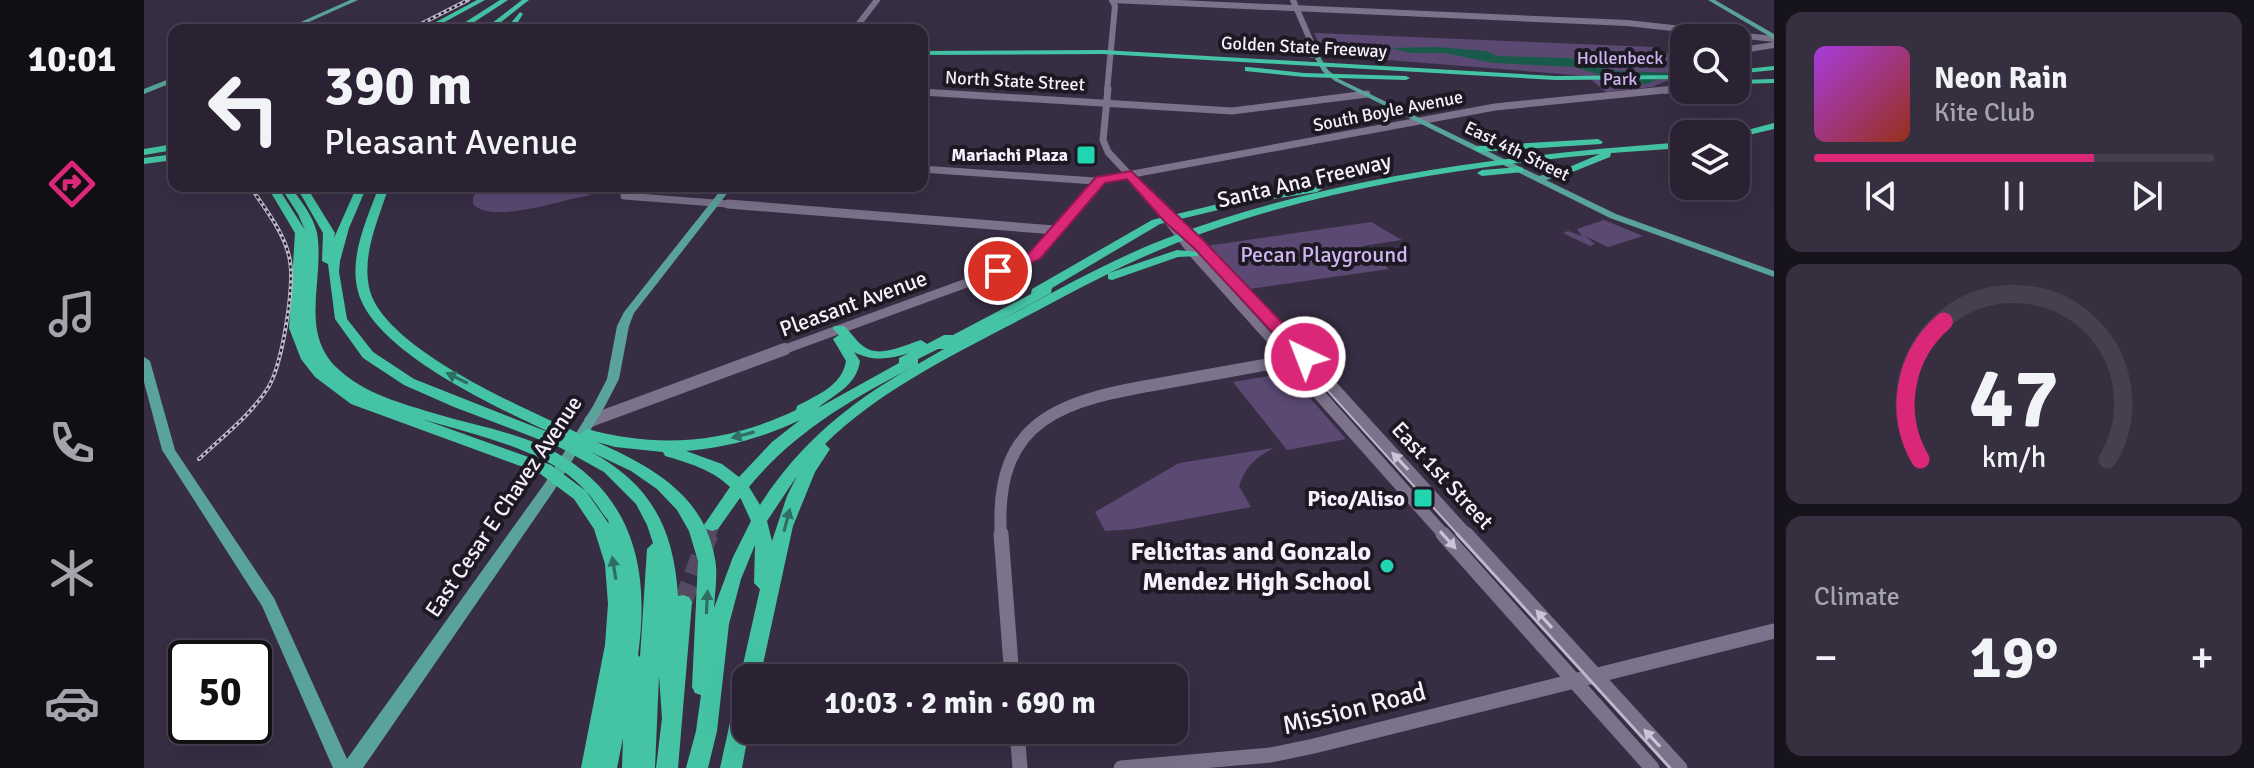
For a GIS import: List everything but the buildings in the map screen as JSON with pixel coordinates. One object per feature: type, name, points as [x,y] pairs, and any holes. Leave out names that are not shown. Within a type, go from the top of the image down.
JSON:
[{"type":"highway","points":[[436,24],[482,0]]},
{"type":"highway","points":[[449,24],[493,0]]},
{"type":"highway","points":[[472,24],[505,0]]},
{"type":"highway","points":[[484,24],[516,0]]},
{"type":"highway","points":[[497,24],[526,0]]},
{"type":"highway","points":[[509,24],[536,1]]},
{"type":"highway","points":[[513,24],[520,14]]},
{"type":"highway","points":[[468,24],[479,18]]},
{"type":"highway","points":[[928,55],[989,51],[1101,54],[1348,80],[1542,82]]},
{"type":"highway","points":[[928,55],[1037,53]]},
{"type":"highway","name":"Golden State Freeway","points":[[1118,55],[1303,62],[1342,68],[1542,82],[1670,82]]},
{"type":"highway","points":[[1317,56],[1503,75]]},
{"type":"highway","name":"Golden State Freeway","points":[[1342,68],[1592,82]]},
{"type":"highway","points":[[1750,71],[1774,69]]},
{"type":"highway","points":[[1750,82],[1774,81]]},
{"type":"highway","points":[[1750,132],[1774,126]]},
{"type":"highway","points":[[1750,138],[1774,134]]},
{"type":"highway","points":[[1481,150],[1582,142],[1650,143]]},
{"type":"highway","points":[[146,150],[168,143]]},
{"type":"highway","points":[[146,150],[168,143]]},
{"type":"highway","name":"Santa Ana Freeway","points":[[1197,228],[1226,214],[1331,189],[1514,154],[1670,144]]},
{"type":"highway","name":"Santa Ana Freeway","points":[[712,525],[750,470],[777,443],[828,405],[1027,300],[1169,238],[1314,198],[1522,159],[1670,145]]},
{"type":"highway","points":[[1570,170],[1608,155],[1670,146]]},
{"type":"highway","points":[[146,150],[168,155]]},
{"type":"highway","points":[[1383,185],[1517,169]]},
{"type":"highway","points":[[1027,300],[1124,238],[1169,218],[1243,201],[1331,189]]},
{"type":"highway","points":[[276,192],[301,233],[295,328],[308,359],[337,389],[356,401],[512,455],[567,480],[582,493],[602,524],[618,590],[633,768]]},
{"type":"highway","points":[[289,192],[308,222],[312,236],[307,321],[309,339],[318,355],[346,382],[368,395],[550,456],[590,483],[617,517],[628,549],[633,592],[606,768]]},
{"type":"highway","points":[[305,192],[329,233],[325,289],[331,319],[358,352],[432,395],[555,438],[591,455],[621,476],[650,513],[666,561],[666,685],[671,728]]},
{"type":"highway","points":[[360,192],[336,254],[334,293],[350,333],[388,370]]},
{"type":"highway","points":[[382,192],[365,246],[361,270],[366,300],[390,333],[434,367],[637,467],[661,482],[677,497],[698,529],[707,561],[708,589],[697,766]]},
{"type":"highway","name":"Santa Ana Freeway","points":[[697,766],[705,742],[715,645],[747,543],[776,493],[814,445],[875,395],[908,374],[1169,238]]},
{"type":"highway","points":[[1020,315],[1123,271],[1180,252],[1194,254]]},
{"type":"highway","points":[[839,329],[860,350],[882,355],[989,320]]},
{"type":"highway","points":[[771,427],[831,392],[850,375],[853,361],[841,340],[839,329]]},
{"type":"highway","points":[[634,446],[709,443],[771,427],[965,332]]},
{"type":"highway","points":[[752,664],[789,512],[800,484],[815,457],[875,395]]},
{"type":"highway","points":[[527,413],[601,439],[683,454],[706,462],[736,481],[757,511],[763,529],[766,564],[751,664]]},
{"type":"highway","points":[[644,768],[652,603],[657,572],[650,513]]},
{"type":"highway","points":[[667,768],[683,602]]},
{"type":"highway","points":[[592,768],[624,643]]},
{"type":"highway","points":[[731,768],[736,744]]},
{"type":"main road","points":[[300,24],[355,0]]},
{"type":"main road","points":[[859,24],[877,0]]},
{"type":"main road","points":[[1112,0],[1627,23],[1774,40]]},
{"type":"main road","name":"East 1st Street","points":[[1112,0],[1115,6],[1103,143],[1169,218],[1194,254],[1298,359],[1680,768]]},
{"type":"main road","points":[[1293,0],[1317,56],[1332,76]]},
{"type":"main road","points":[[1711,0],[1774,40]]},
{"type":"main road","points":[[1750,47],[1774,40]]},
{"type":"main road","points":[[1303,62],[1317,56]]},
{"type":"main road","name":"East 4th Street","points":[[1348,80],[1367,94],[1621,220],[1774,274]]},
{"type":"main road","points":[[144,92],[168,82]]},
{"type":"main road","name":"South Boyle Avenue","points":[[928,169],[1100,180],[1504,106],[1654,91],[1670,86]]},
{"type":"main road","name":"North State Street","points":[[928,92],[1232,111],[1367,94]]},
{"type":"main road","points":[[1538,179],[1570,170]]},
{"type":"main road","name":"Pleasant Avenue","points":[[589,423],[1024,262],[1035,256],[1100,180]]},
{"type":"main road","points":[[628,192],[624,196],[726,212]]},
{"type":"main road","name":"East Cesar E Chavez Avenue","points":[[352,768],[550,486],[589,423],[613,379],[629,312],[725,192]]},
{"type":"main road","points":[[712,209],[1055,230]]},
{"type":"main road","name":"East 1st Street","points":[[1169,218],[1200,245],[1574,682],[1652,768]]},
{"type":"main road","points":[[1011,664],[999,503],[1008,461],[1022,441],[1040,422],[1058,410],[1094,395],[1298,359]]},
{"type":"main road","points":[[144,361],[169,450],[268,603],[342,768]]},
{"type":"main road","name":"Mission Road","points":[[1121,768],[1271,755],[1774,631]]},
{"type":"main road","points":[[1018,744],[1020,768]]},
{"type":"green space","name":"Hollenbeck Park","points":[[1314,33],[1652,47],[1670,54],[1670,80],[1652,87],[1606,92],[1587,76],[1325,55]]},
{"type":"green space","points":[[477,192],[586,192],[591,195],[529,209],[496,212],[482,210],[473,204]]},
{"type":"green space","points":[[1604,220],[1643,236],[1608,247],[1585,236],[1595,244],[1590,246],[1563,233],[1568,231],[1582,236],[1577,229]]},
{"type":"green space","name":"Pecan Playground","points":[[1371,222],[1402,240],[1362,246],[1389,269],[1250,289],[1206,246]]},
{"type":"green space","points":[[1288,373],[1346,439],[1287,450],[1233,382]]},
{"type":"green space","points":[[1274,448],[1252,463],[1239,486],[1251,507],[1133,529],[1105,531],[1095,512],[1179,463]]},
{"type":"shaded area","points":[[1437,47],[1486,51],[1497,56],[1571,58],[1617,71],[1670,73],[1670,75],[1646,84],[1628,84],[1575,67],[1493,63],[1445,53],[1410,53],[1391,48]]},
{"type":"tunnel","points":[[708,536],[712,525]]},
{"type":"tunnel","points":[[683,602],[709,534]]},
{"type":"tram line","points":[[1203,253],[1459,536]]},
{"type":"tram line","points":[[1457,534],[1670,768]]},
{"type":"railway","points":[[421,24],[468,0]]},
{"type":"railway","points":[[199,459],[245,417],[268,388],[286,324],[291,285],[289,256],[278,228],[254,192]]},
{"type":"place","name":"Mariachi Plaza","points":[[1086,155]]},
{"type":"place","name":"Pico/Aliso","points":[[1423,498]]},
{"type":"place","name":"Felicitas and Gonzalo Mendez High School","points":[[1387,566]]},
{"type":"route","points":[[998,271],[1035,256],[1100,180],[1131,175],[1305,357]]}]
